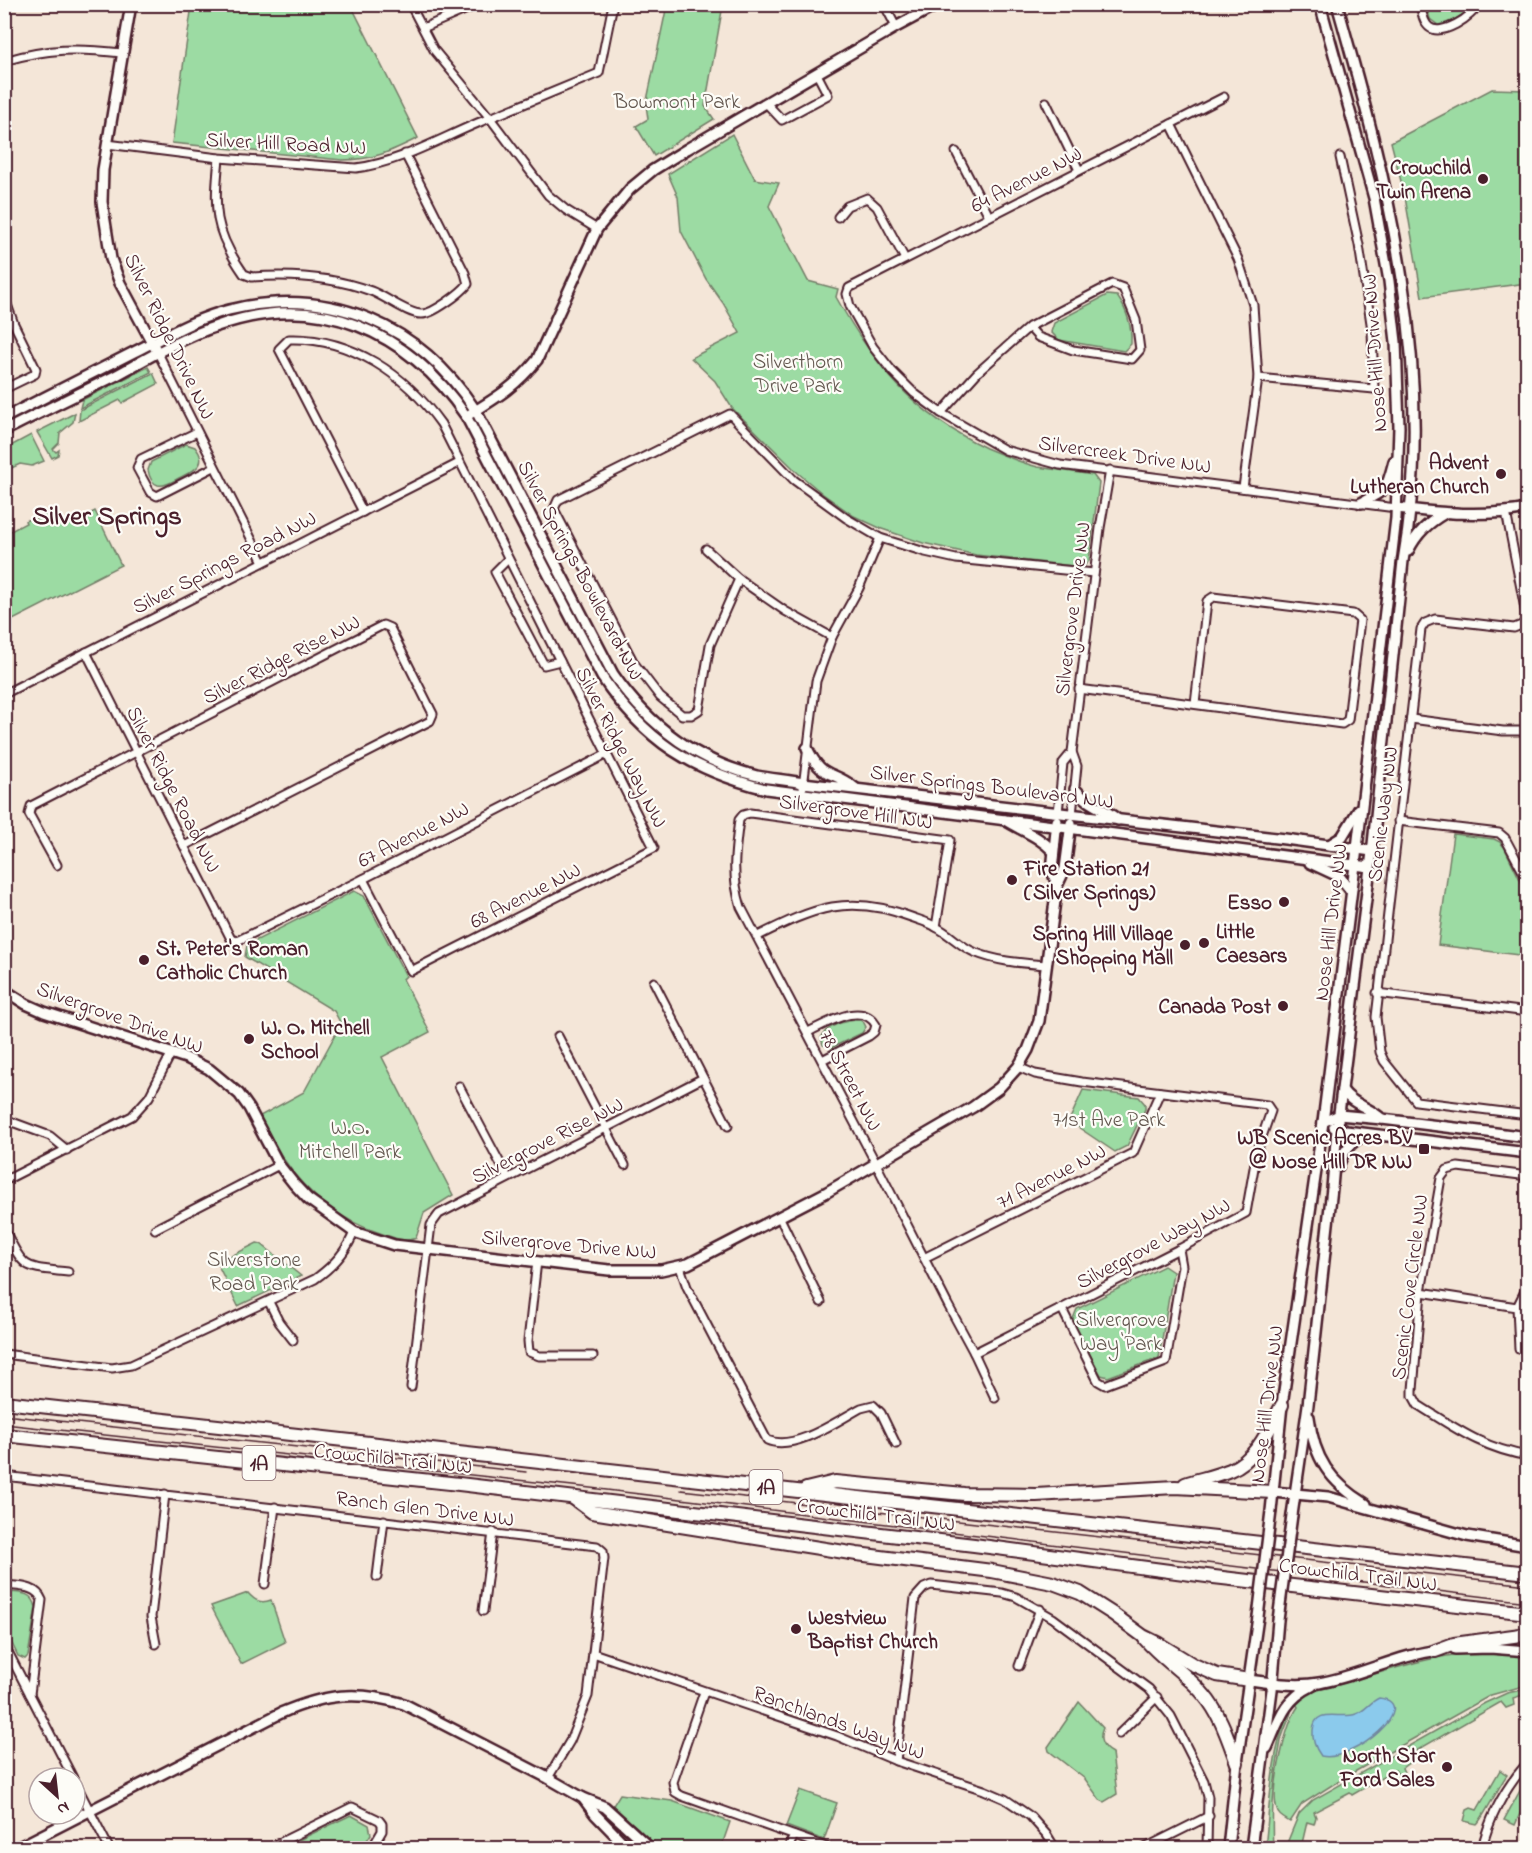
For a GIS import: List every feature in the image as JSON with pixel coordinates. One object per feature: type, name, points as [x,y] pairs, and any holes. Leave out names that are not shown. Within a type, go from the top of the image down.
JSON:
[{"type":"highway","name":"Crowchild Trail NW","points":[[4,1402],[1527,1573]]},
{"type":"highway","points":[[1175,1487],[1232,1469],[1250,1456],[1264,1438],[1282,1405]]},
{"type":"highway","name":"Crowchild Trail NW","points":[[4,1435],[572,1498],[1527,1613]]},
{"type":"highway","points":[[799,1491],[835,1482],[964,1494],[1036,1495],[1175,1487],[1273,1492]]},
{"type":"highway","points":[[572,1498],[592,1512],[857,1554],[992,1571],[1053,1583],[1080,1593],[1143,1636],[1192,1664],[1217,1675],[1249,1680]]},
{"type":"highway","points":[[1434,1651],[1454,1644],[1527,1634]]},
{"type":"highway","points":[[1143,1636],[1157,1653],[1203,1694],[1222,1722],[1237,1763]]},
{"type":"street","name":"Silver Ridge Drive NW","points":[[131,4],[103,170],[102,202],[111,259],[120,283],[158,353],[263,562]]},
{"type":"street","points":[[410,4],[434,50],[447,68],[490,118],[548,195],[566,210],[597,229]]},
{"type":"street","points":[[423,28],[479,4]]},
{"type":"street","name":"Silver Hill Road NW","points":[[107,144],[219,158],[356,168],[373,166],[599,73],[613,4]]},
{"type":"street","points":[[884,4],[896,27]]},
{"type":"street","points":[[466,416],[512,388],[525,376],[537,360],[597,229],[620,199],[653,170],[939,4]]},
{"type":"street","name":"Nose Hill Drive NW","points":[[1228,1848],[1237,1763],[1271,1511],[1282,1405],[1323,1122],[1396,508],[1399,441],[1396,342],[1389,281],[1374,198],[1320,4]]},
{"type":"street","name":"Nose Hill Drive NW","points":[[1251,1848],[1273,1683],[1278,1620],[1308,1405],[1337,1129],[1372,851],[1403,561],[1412,510],[1416,430],[1413,360],[1404,284],[1389,199],[1337,4]]},
{"type":"street","points":[[1420,4],[1426,24],[1432,29],[1440,30],[1470,16],[1475,12],[1478,4]]},
{"type":"street","points":[[4,61],[29,53],[65,48],[122,53]]},
{"type":"street","points":[[767,104],[782,120],[828,94],[817,74]]},
{"type":"street","name":"64 Avenue NW","points":[[847,294],[849,288],[1224,97]]},
{"type":"street","points":[[1046,102],[1079,170]]},
{"type":"street","points":[[1171,124],[1225,231],[1244,276],[1252,305],[1258,378],[1243,488]]},
{"type":"street","points":[[956,152],[989,216]]},
{"type":"street","points":[[219,158],[216,213],[228,248],[244,274],[252,277],[308,277],[343,282],[373,292],[418,315],[427,314],[463,291],[468,285],[465,273],[405,154]]},
{"type":"street","points":[[1258,378],[1374,390],[1370,320],[1359,245],[1341,157]]},
{"type":"street","points":[[838,217],[847,206],[867,198],[877,207],[905,259]]},
{"type":"street","points":[[941,413],[977,374],[1029,327],[1112,284],[1123,288],[1136,320],[1140,350],[1132,359],[1073,351],[1038,337],[1029,327]]},
{"type":"street","name":"Silvercreek Drive NW","points":[[847,294],[850,306],[879,355],[914,393],[941,413],[1005,450],[1060,465],[1396,508]]},
{"type":"street","points":[[4,296],[14,324],[36,369],[34,374],[4,389]]},
{"type":"street","name":"Silver Springs Boulevard NW","points":[[4,418],[205,318],[252,305],[296,302],[331,306],[372,320],[395,331],[440,366],[462,389],[476,411],[600,652],[628,695],[650,719],[670,736],[699,754],[757,776],[803,783],[1372,851]]},
{"type":"street","name":"Silver Springs Boulevard NW","points":[[4,431],[208,329],[253,316],[286,313],[331,318],[360,326],[406,351],[431,372],[450,394],[466,416],[591,658],[609,687],[630,714],[668,748],[708,771],[766,789],[1370,867]]},
{"type":"street","name":"Silver Ridge Way NW","points":[[363,512],[279,350],[289,339],[307,338],[342,347],[385,367],[411,389],[441,424],[654,848]]},
{"type":"street","points":[[740,579],[710,645],[699,710],[691,715],[682,716],[660,697],[634,663],[554,509],[558,500],[730,414],[794,480],[846,518],[880,538],[956,559],[1094,573]]},
{"type":"street","points":[[197,432],[141,459],[137,468],[150,492],[157,496],[214,467]]},
{"type":"street","points":[[1361,502],[1383,490],[1388,484],[1399,441]]},
{"type":"street","name":"Silver Springs Road NW","points":[[4,694],[459,463]]},
{"type":"street","name":"Silvergrove Drive NW","points":[[4,990],[44,1012],[186,1058],[209,1069],[239,1094],[249,1108],[279,1165],[308,1199],[354,1232],[394,1245],[609,1270],[643,1271],[680,1267],[780,1218],[973,1107],[999,1088],[1018,1067],[1028,1050],[1039,1021],[1057,886],[1065,869],[1077,766],[1072,752],[1094,573],[1110,470]]},
{"type":"street","points":[[1396,508],[1473,514],[1506,513],[1527,508]]},
{"type":"street","points":[[1403,561],[1425,526],[1445,513]]},
{"type":"street","name":"Scenic Way NW","points":[[1506,513],[1526,619],[1524,624],[1514,628],[1435,619],[1425,622],[1421,629],[1376,1017],[1380,1052],[1388,1067],[1416,1101],[1527,1115]]},
{"type":"street","points":[[802,794],[816,681],[832,637],[859,588],[880,538]]},
{"type":"street","points":[[706,549],[740,579],[785,610],[832,637]]},
{"type":"street","name":"Silver Ridge Way NW","points":[[508,559],[495,572],[544,665],[560,661]]},
{"type":"street","points":[[1080,690],[1342,724],[1348,720],[1360,620],[1353,614],[1213,597],[1207,601],[1195,704]]},
{"type":"street","name":"Silver Ridge Rise NW","points":[[138,752],[383,625],[390,628],[433,714],[430,721],[184,846]]},
{"type":"street","name":"Silver Ridge Road NW","points":[[86,652],[231,939],[234,940]]},
{"type":"street","points":[[1411,719],[1503,731],[1527,731]]},
{"type":"street","points":[[807,748],[814,763],[822,771],[846,780],[855,788]]},
{"type":"street","points":[[57,865],[29,814],[31,806],[138,752]]},
{"type":"street","name":"Silvergrove Drive NW","points":[[1057,886],[1052,870],[1053,851],[1063,763],[1072,752]]},
{"type":"street","name":"67 Avenue NW","points":[[234,940],[237,941],[363,879],[607,754]]},
{"type":"street","points":[[1075,789],[1090,804],[1118,820]]},
{"type":"street","points":[[1329,845],[1342,837],[1362,805]]},
{"type":"street","name":"Silvergrove Hill NW","points":[[743,815],[750,813],[950,840],[936,927]]},
{"type":"street","name":"78 Street NW","points":[[743,815],[739,820],[733,866],[741,907],[877,1164],[995,1398]]},
{"type":"street","points":[[1003,819],[1019,830],[1040,838],[1053,851]]},
{"type":"street","points":[[1398,821],[1499,833],[1505,838],[1527,881]]},
{"type":"street","points":[[1221,849],[1224,832]]},
{"type":"street","name":"68 Avenue NW","points":[[363,879],[411,971],[654,848]]},
{"type":"street","points":[[1302,859],[1340,877],[1351,891]]},
{"type":"street","points":[[758,936],[821,908],[865,904],[890,909],[936,927],[973,952],[1000,961],[1047,965]]},
{"type":"street","points":[[654,982],[728,1126]]},
{"type":"street","points":[[1377,993],[1527,1012]]},
{"type":"street","points":[[808,1032],[851,1014],[872,1018],[876,1025],[874,1032],[869,1036],[822,1060]]},
{"type":"street","points":[[558,1036],[625,1165]]},
{"type":"street","points":[[4,1181],[122,1122],[141,1107],[153,1090],[171,1054]]},
{"type":"street","name":"Silvergrove Way NW","points":[[974,1353],[1062,1310],[1246,1213],[1257,1151],[1271,1111],[1267,1105],[1035,1074],[1018,1067]]},
{"type":"street","name":"Silvergrove Rise NW","points":[[411,1387],[427,1248],[431,1226],[439,1214],[703,1078]]},
{"type":"street","points":[[459,1086],[508,1178]]},
{"type":"street","points":[[1342,1090],[1352,1101],[1373,1111],[1382,1119]]},
{"type":"street","name":"71 Avenue NW","points":[[924,1258],[1133,1153],[1160,1092]]},
{"type":"street","points":[[1323,1122],[1340,1115],[1527,1137]]},
{"type":"street","points":[[4,1119],[50,1136],[67,1150]]},
{"type":"street","points":[[1323,1122],[1337,1129],[1527,1153]]},
{"type":"street","points":[[1332,1188],[1341,1158],[1347,1147],[1357,1138],[1369,1133]]},
{"type":"street","points":[[155,1229],[279,1165]]},
{"type":"street","name":"Scenic Cove Circle NW","points":[[1527,1176],[1458,1167],[1451,1168],[1442,1175],[1421,1292],[1413,1390],[1418,1406],[1488,1447],[1527,1456]]},
{"type":"street","points":[[780,1218],[821,1302]]},
{"type":"street","points":[[4,1229],[25,1265],[32,1268],[68,1272]]},
{"type":"street","points":[[4,1354],[122,1367],[131,1365],[269,1302],[325,1272],[351,1243],[354,1232]]},
{"type":"street","points":[[1062,1310],[1098,1381],[1105,1385],[1166,1362],[1182,1266],[1179,1249]]},
{"type":"street","points":[[537,1262],[528,1352],[539,1356],[593,1356]]},
{"type":"street","points":[[680,1267],[687,1287],[767,1440],[780,1443],[794,1442],[861,1408],[873,1405],[881,1413],[896,1444]]},
{"type":"street","points":[[1527,1285],[1517,1307],[1519,1349],[1527,1350]]},
{"type":"street","points":[[1421,1292],[1517,1307]]},
{"type":"street","points":[[269,1302],[279,1322],[293,1340]]},
{"type":"street","points":[[1308,1405],[1314,1445],[1324,1469],[1342,1487],[1376,1510]]},
{"type":"street","name":"Ranch Glen Drive NW","points":[[4,1476],[597,1546],[601,1549],[604,1558],[588,1696],[570,1741],[548,1778]]},
{"type":"street","points":[[1273,1492],[1328,1497],[1467,1536],[1527,1546]]},
{"type":"street","points":[[156,1644],[151,1617],[165,1494]]},
{"type":"street","points":[[265,1584],[275,1507]]},
{"type":"street","points":[[377,1577],[384,1520]]},
{"type":"street","points":[[483,1611],[493,1532]]},
{"type":"street","points":[[896,1761],[915,1598],[919,1592],[931,1585],[1002,1593],[1016,1597],[1040,1610],[1114,1662],[1157,1697],[1171,1716],[1195,1760],[1208,1797],[1207,1848]]},
{"type":"street","points":[[4,1586],[33,1589],[42,1600],[30,1695]]},
{"type":"street","points":[[1019,1666],[1040,1610]]},
{"type":"street","points":[[4,1644],[67,1766]]},
{"type":"street","points":[[1262,1759],[1290,1700],[1316,1684],[1434,1651],[1480,1648],[1527,1651]]},
{"type":"street","name":"Ranchlands Way NW","points":[[593,1653],[837,1736],[896,1761],[1005,1799],[1037,1822],[1055,1848]]},
{"type":"street","points":[[1249,1680],[1316,1684]]},
{"type":"street","points":[[704,1692],[673,1782],[675,1792],[829,1848]]},
{"type":"street","points":[[17,1848],[291,1709],[322,1698],[349,1694],[380,1697],[404,1704],[604,1807],[650,1848]]},
{"type":"street","points":[[1119,1734],[1157,1697]]},
{"type":"street","points":[[1482,1848],[1488,1824],[1495,1809],[1510,1783],[1527,1762]]},
{"type":"street","points":[[583,1798],[628,1848]]},
{"type":"street","points":[[87,1805],[109,1848]]},
{"type":"street","points":[[269,1848],[352,1807],[381,1822],[383,1829],[372,1848]]},
{"type":"street","points":[[1145,1848],[1209,1816]]},
{"type":"street","points":[[788,1848],[794,1836]]},
{"type":"green space","points":[[1426,4],[1472,5],[1457,18],[1438,25],[1430,19]]},
{"type":"green space","points":[[192,5],[351,5],[418,138],[381,154],[363,159],[342,160],[172,143]]},
{"type":"green space","name":"Bowmont Park","points":[[667,5],[723,5],[705,106],[714,119],[654,156],[636,126],[648,119],[646,105]]},
{"type":"green space","points":[[1492,89],[1527,90],[1527,283],[1422,297],[1405,197],[1391,142]]},
{"type":"green space","name":"Silverthorn Drive Park","points":[[732,134],[755,179],[779,183],[769,206],[808,281],[838,289],[836,297],[851,322],[881,366],[898,386],[937,419],[986,448],[1038,467],[1093,475],[1099,483],[1089,561],[1083,567],[976,555],[923,543],[882,529],[854,516],[798,473],[732,408],[715,381],[691,358],[740,333],[706,279],[681,231],[678,197],[668,174]]},
{"type":"green space","points":[[1107,295],[1117,296],[1128,319],[1131,344],[1124,351],[1059,340],[1051,332],[1054,323]]},
{"type":"green space","points":[[148,367],[151,372],[80,408],[82,400]]},
{"type":"green space","points":[[153,373],[158,384],[122,403],[120,400],[79,421],[80,410]]},
{"type":"green space","points":[[75,413],[73,422],[60,433],[59,443],[53,449],[56,452],[59,450],[58,455],[52,458],[37,432]]},
{"type":"green space","points":[[477,421],[602,662],[685,749],[683,753],[660,739],[611,687],[476,428]]},
{"type":"green space","points":[[31,435],[44,461],[32,466],[20,464],[5,471],[5,449]]},
{"type":"green space","points":[[186,444],[195,447],[199,453],[201,458],[198,466],[167,484],[154,483],[148,470],[151,462]]},
{"type":"green space","points":[[52,510],[57,520],[69,523],[95,511],[121,565],[5,624],[5,529],[7,533],[26,523],[25,521],[32,518],[34,520]]},
{"type":"green space","points":[[1453,834],[1494,839],[1504,847],[1527,894],[1527,954],[1438,945]]},
{"type":"green space","name":"W.O. Mitchell Park","points":[[354,891],[364,896],[406,976],[403,979],[430,1032],[382,1057],[453,1195],[424,1213],[416,1238],[407,1240],[366,1228],[339,1214],[315,1196],[294,1173],[278,1150],[260,1116],[304,1092],[341,1024],[334,1011],[245,957],[247,945]]},
{"type":"green space","points":[[860,1020],[866,1027],[862,1033],[831,1048],[823,1045],[821,1038],[827,1030],[843,1022]]},
{"type":"green space","name":"71st Ave Park","points":[[1083,1090],[1139,1097],[1145,1104],[1145,1109],[1127,1146],[1115,1152],[1069,1121]]},
{"type":"green space","name":"Silverstone Road Park","points":[[257,1243],[301,1276],[238,1306],[217,1263]]},
{"type":"green space","name":"Silvergrove Way Park","points":[[1164,1266],[1173,1272],[1159,1358],[1108,1377],[1101,1375],[1072,1321],[1077,1309]]},
{"type":"green space","points":[[5,1592],[28,1595],[36,1607],[28,1656],[25,1659],[18,1656],[5,1629]]},
{"type":"green space","points":[[248,1593],[258,1601],[271,1600],[285,1642],[241,1664],[211,1606]]},
{"type":"green space","points":[[1473,1653],[1527,1656],[1527,1685],[1491,1695],[1340,1780],[1302,1804],[1290,1822],[1279,1814],[1275,1800],[1277,1773],[1284,1741],[1298,1707],[1295,1702],[1315,1691],[1396,1668],[1441,1657]]},
{"type":"green space","points":[[1527,1689],[1527,1694],[1513,1698],[1514,1705],[1506,1708],[1501,1702],[1414,1752],[1415,1755],[1408,1759],[1410,1762],[1402,1768],[1404,1772],[1399,1776],[1395,1770],[1352,1795],[1350,1793],[1314,1812],[1316,1817],[1314,1824],[1307,1822],[1301,1848],[1285,1848],[1299,1814],[1313,1800],[1485,1703],[1507,1693]]},
{"type":"green space","points":[[1079,1702],[1103,1728],[1102,1743],[1112,1753],[1117,1794],[1104,1802],[1100,1800],[1085,1779],[1049,1751],[1048,1747]]},
{"type":"green space","points":[[1292,1707],[1282,1737],[1277,1768],[1273,1808],[1273,1848],[1265,1848],[1276,1756],[1285,1722]]},
{"type":"green space","points":[[1500,1770],[1507,1775],[1480,1821],[1477,1824],[1464,1821],[1467,1810],[1471,1808],[1477,1810]]},
{"type":"green space","points":[[1521,1789],[1527,1794],[1527,1808],[1523,1807],[1515,1825],[1504,1820]]},
{"type":"green space","points":[[800,1790],[837,1803],[824,1840],[786,1826]]},
{"type":"green space","points":[[620,1794],[672,1801],[730,1822],[721,1848],[656,1848],[638,1828],[612,1807]]},
{"type":"green space","points":[[351,1815],[369,1825],[371,1834],[362,1848],[282,1848]]},
{"type":"water","points":[[1379,1698],[1391,1702],[1393,1710],[1389,1721],[1379,1732],[1350,1751],[1335,1756],[1321,1756],[1313,1737],[1318,1718],[1329,1715],[1356,1714]]},
{"type":"tram line","points":[[4,1415],[526,1472]]},
{"type":"tram line","points":[[4,1424],[582,1487],[1528,1602]]},
{"type":"tram line","points":[[681,1490],[1528,1585]]},
{"type":"place","name":"Crowchild Twin Arena","points":[[1483,179]]},
{"type":"place","name":"Advent Lutheran Church","points":[[1501,474]]},
{"type":"place","name":"Fire Station 21 (Silver Springs)","points":[[1012,880]]},
{"type":"place","name":"Esso","points":[[1284,902]]},
{"type":"place","name":"Little Caesars","points":[[1204,943]]},
{"type":"place","name":"Spring Hill Village Shopping Mall","points":[[1185,945]]},
{"type":"place","name":"St. Peter's Roman Catholic Church","points":[[144,960]]},
{"type":"place","name":"Canada Post","points":[[1283,1006]]},
{"type":"place","name":"W. O. Mitchell School","points":[[249,1039]]},
{"type":"place","name":"WB Scenic Acres BV @ Nose Hill DR NW","points":[[1424,1149]]},
{"type":"place","name":"Westview Baptist Church","points":[[796,1629]]},
{"type":"place","name":"North Star Ford Sales","points":[[1447,1767]]},
{"type":"district","name":"Silver Springs","points":[[107,515]]}]
